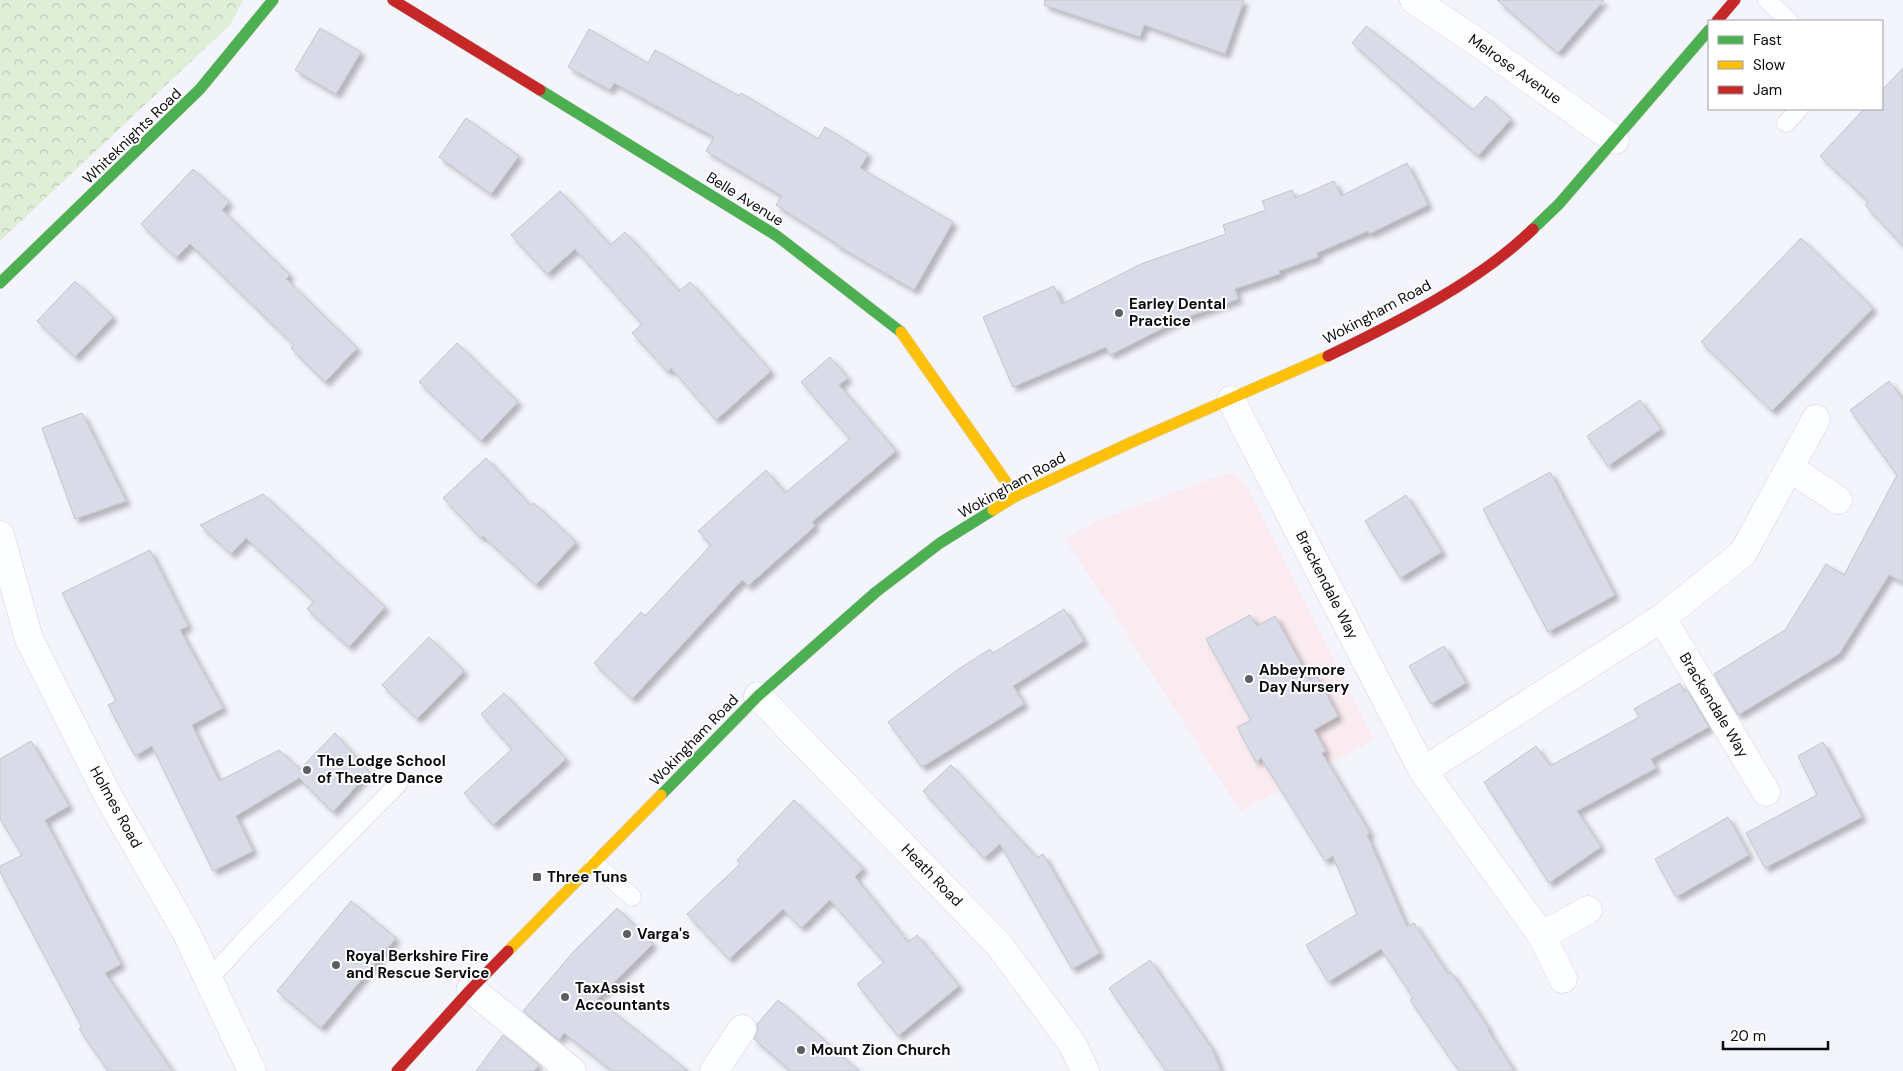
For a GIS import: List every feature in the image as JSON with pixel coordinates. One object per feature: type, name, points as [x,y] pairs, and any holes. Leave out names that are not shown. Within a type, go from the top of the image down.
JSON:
[{"type":"main road","name":"Whiteknights Road","points":[[0,283],[200,90],[274,0]]},
{"type":"main road","name":"Belle Avenue","points":[[393,0],[776,236],[903,334],[1016,496]]},
{"type":"main road","points":[[1717,20],[1735,0]]},
{"type":"main road","name":"Wokingham Road","points":[[397,1071],[471,989],[758,696],[876,592],[940,543],[1016,496],[1090,461],[1231,400],[1391,325],[1484,268],[1524,238],[1550,214],[1708,31]]},
{"type":"street","name":"Melrose Avenue","points":[[1414,0],[1480,44],[1615,140]]},
{"type":"street","name":"Brackendale Way","points":[[1231,400],[1422,771],[1542,936],[1563,979]]},
{"type":"street","points":[[1422,771],[1662,618],[1744,553],[1816,418]]},
{"type":"street","points":[[1790,468],[1838,500]]},
{"type":"street","name":"Holmes Road","points":[[0,535],[29,639],[107,794],[186,932],[252,1071]]},
{"type":"street","name":"Brackendale Way","points":[[1662,618],[1766,792]]},
{"type":"street","name":"Heath Road","points":[[758,696],[1000,946],[1073,1045],[1085,1071]]},
{"type":"street","points":[[1542,936],[1588,910]]},
{"type":"street","points":[[471,989],[572,1071]]},
{"type":"street","points":[[714,1071],[742,1029]]},
{"type":"lane","points":[[1767,0],[1788,20]]},
{"type":"lane","points":[[1786,123],[1798,110]]},
{"type":"lane","points":[[209,979],[256,928],[398,784]]},
{"type":"lane","points":[[594,863],[632,897]]},
{"type":"shaded area","name":"Abbeymore Day Nursery","points":[[1226,473],[1237,475],[1246,484],[1374,740],[1240,811],[1065,538],[1097,521]]},
{"type":"green space","points":[[0,0],[243,0],[230,25],[0,241]]},
{"type":"building","points":[[1045,0],[1244,0],[1225,54],[1144,25],[1140,37],[1044,5]]},
{"type":"building","points":[[1497,0],[1604,0],[1558,53]]},
{"type":"building","points":[[1366,26],[1473,110],[1486,96],[1511,119],[1478,156],[1352,43]]},
{"type":"building","points":[[320,28],[361,52],[336,94],[295,70]]},
{"type":"building","points":[[589,29],[648,63],[655,50],[739,96],[741,93],[818,139],[825,127],[868,154],[860,168],[953,222],[914,290],[835,244],[776,205],[782,196],[706,151],[714,137],[614,83],[610,90],[568,67]]},
{"type":"building","points":[[1903,68],[1903,246],[1865,205],[1869,202],[1820,156],[1863,110],[1883,110],[1883,89]]},
{"type":"building","points":[[466,118],[519,156],[491,194],[439,157]]},
{"type":"building","points":[[1407,163],[1428,205],[1369,234],[1368,231],[1317,253],[1318,257],[1279,271],[1280,274],[1235,289],[1238,299],[1179,320],[1110,355],[1106,347],[1013,387],[983,317],[1054,286],[1062,304],[1141,264],[1226,234],[1223,225],[1266,210],[1262,201],[1292,190],[1295,198],[1334,181],[1341,196]]},
{"type":"building","points":[[193,169],[229,202],[222,210],[290,275],[286,279],[357,348],[325,382],[291,348],[294,345],[190,244],[176,258],[141,224]]},
{"type":"building","points":[[560,191],[610,245],[625,232],[679,291],[690,282],[771,371],[716,420],[671,368],[668,372],[632,333],[642,324],[575,249],[547,274],[511,235]]},
{"type":"building","points":[[1801,238],[1873,308],[1772,411],[1701,342]]},
{"type":"building","points":[[75,281],[113,317],[75,357],[37,321]]},
{"type":"building","points":[[457,343],[518,402],[481,441],[419,382]]},
{"type":"building","points":[[830,357],[848,378],[839,385],[896,451],[812,522],[815,526],[748,586],[742,580],[632,699],[594,663],[641,612],[645,616],[711,545],[698,531],[766,470],[785,493],[850,439],[801,382]]},
{"type":"building","points":[[1889,381],[1903,400],[1903,582],[1889,575],[1839,654],[1738,715],[1714,674],[1785,630],[1826,564],[1844,575],[1897,475],[1850,410]]},
{"type":"building","points":[[1640,400],[1661,429],[1608,466],[1587,436]]},
{"type":"building","points":[[82,413],[126,501],[75,519],[42,428]]},
{"type":"building","points":[[486,458],[531,506],[534,503],[576,542],[536,585],[483,536],[481,538],[443,498]]},
{"type":"building","points":[[1550,472],[1615,595],[1548,632],[1483,509]]},
{"type":"building","points":[[263,494],[385,607],[349,647],[307,609],[314,601],[246,538],[231,554],[200,525]]},
{"type":"building","points":[[1406,495],[1442,552],[1400,578],[1365,521]]},
{"type":"building","points":[[150,550],[188,626],[180,630],[223,708],[192,725],[219,781],[279,750],[300,769],[335,733],[369,772],[333,812],[299,778],[236,816],[253,851],[213,871],[152,746],[135,756],[108,705],[116,701],[62,593]]},
{"type":"building","points":[[1064,609],[1084,641],[1013,686],[1024,704],[922,767],[888,722],[957,670],[990,649],[993,653]]},
{"type":"building","points":[[1250,615],[1257,626],[1275,616],[1310,680],[1317,676],[1338,716],[1314,730],[1326,751],[1322,753],[1370,833],[1367,835],[1407,927],[1414,923],[1448,974],[1451,972],[1514,1071],[1459,1071],[1410,1000],[1413,998],[1381,949],[1328,982],[1306,945],[1357,914],[1333,856],[1325,861],[1261,758],[1256,762],[1237,727],[1251,720],[1206,639]]},
{"type":"building","points":[[429,637],[464,671],[417,719],[382,685]]},
{"type":"building","points":[[1444,646],[1466,683],[1431,704],[1409,666]]},
{"type":"building","points":[[1680,683],[1684,692],[1687,690],[1709,727],[1651,759],[1656,768],[1577,811],[1601,847],[1549,883],[1484,782],[1536,746],[1550,766],[1639,717],[1634,709]]},
{"type":"building","points":[[504,693],[566,759],[493,825],[464,793],[512,749],[481,714]]},
{"type":"building","points":[[31,741],[69,806],[45,820],[121,964],[105,973],[172,1071],[108,1071],[79,1029],[82,1027],[0,872],[0,866],[22,855],[0,819],[0,759]]},
{"type":"building","points":[[1823,742],[1862,817],[1765,868],[1746,833],[1817,795],[1798,756]]},
{"type":"building","points":[[951,765],[1037,858],[1043,854],[1100,953],[1072,969],[1000,844],[984,858],[923,791]]},
{"type":"building","points":[[794,800],[863,868],[855,877],[908,942],[917,935],[959,986],[898,1036],[857,984],[884,962],[830,900],[801,928],[783,909],[729,959],[687,914],[740,864],[737,860]]},
{"type":"building","points":[[1728,817],[1749,855],[1676,897],[1655,859]]},
{"type":"building","name":"Royal Berkshire Fire and Rescue Service","points":[[351,901],[396,938],[321,1028],[277,991]]},
{"type":"building","points":[[617,908],[653,944],[597,999],[688,1071],[613,1071],[564,1033],[559,1040],[523,1011],[574,951]]},
{"type":"building","points":[[1150,960],[1212,1049],[1221,1071],[1166,1071],[1109,988]]},
{"type":"building","name":"Mount Zion Church","points":[[778,1000],[859,1071],[791,1071],[754,1039],[758,1030],[757,1024]]},
{"type":"building","points":[[503,1035],[539,1065],[534,1071],[476,1071]]},
{"type":"traffic: fast","points":[[0,283],[200,89],[273,0]]},
{"type":"traffic: fast","points":[[1533,229],[1559,204],[1708,31]]},
{"type":"traffic: fast","points":[[540,90],[777,236],[901,332]]},
{"type":"traffic: fast","points":[[661,795],[758,696],[876,592],[940,543],[993,510]]},
{"type":"traffic: slow","points":[[901,332],[1016,496]]},
{"type":"traffic: slow","points":[[993,510],[1016,496],[1132,442],[1328,356]]},
{"type":"traffic: slow","points":[[508,951],[661,795]]},
{"type":"traffic: jam","points":[[393,0],[540,90]]},
{"type":"traffic: jam","points":[[1718,20],[1735,0]]},
{"type":"traffic: jam","points":[[1328,356],[1409,315],[1462,284],[1488,267],[1533,229]]},
{"type":"traffic: jam","points":[[397,1071],[508,951]]},
{"type":"place","name":"Earley Dental Practice","points":[[1119,313]]},
{"type":"place","name":"Abbeymore Day Nursery","points":[[1249,679]]},
{"type":"place","name":"The Lodge School of Theatre Dance","points":[[307,770]]},
{"type":"place","name":"Three Tuns","points":[[537,877]]},
{"type":"place","name":"Varga's","points":[[627,934]]},
{"type":"place","name":"Royal Berkshire Fire and Rescue Service","points":[[336,965]]},
{"type":"place","name":"TaxAssist Accountants","points":[[565,997]]},
{"type":"place","name":"Mount Zion Church","points":[[801,1050]]}]
